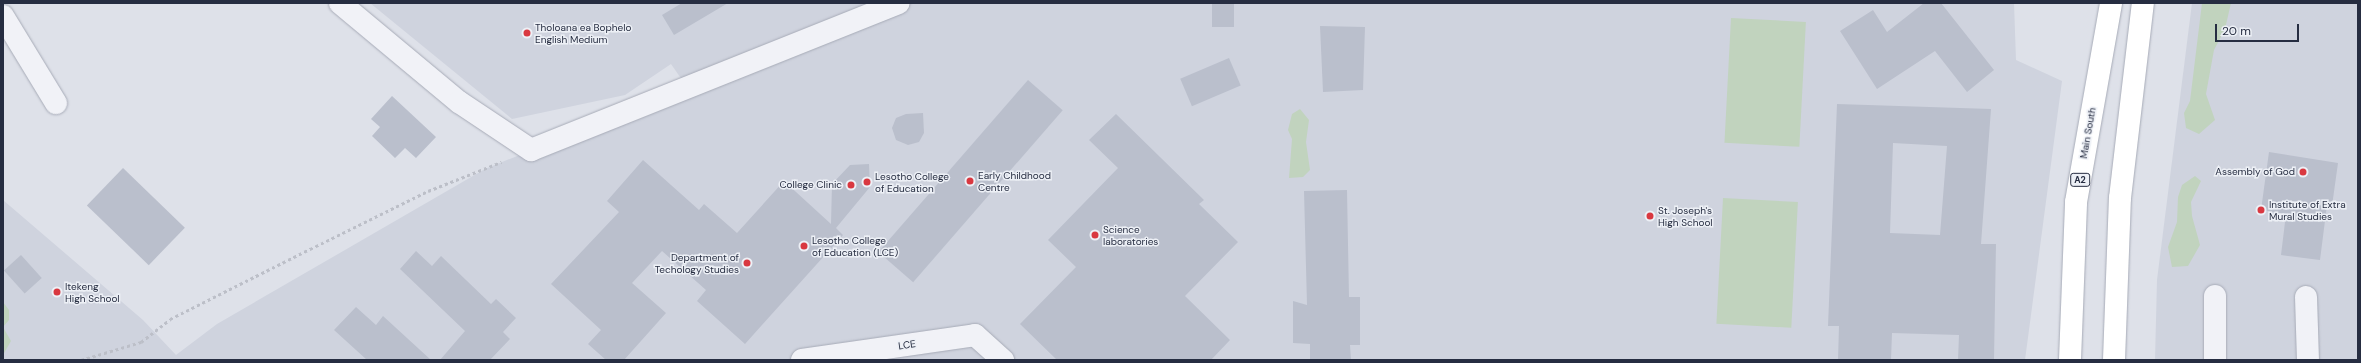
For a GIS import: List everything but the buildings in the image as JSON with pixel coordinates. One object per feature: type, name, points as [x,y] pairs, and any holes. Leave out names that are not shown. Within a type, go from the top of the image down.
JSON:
[{"type":"highway","name":"Main South","points":[[2070,360],[2076,202],[2111,3]]},
{"type":"highway","points":[[2114,360],[2120,198],[2143,3]]},
{"type":"street","points":[[340,3],[459,102],[532,150],[899,3]]},
{"type":"street","points":[[3,16],[56,103]]},
{"type":"street","points":[[2215,360],[2216,296]]},
{"type":"street","points":[[2306,297],[2308,360]]},
{"type":"street","name":"LCE","points":[[802,360],[975,335],[1003,360]]},
{"type":"path","points":[[81,360],[141,342],[170,319],[428,191],[532,150]]},
{"type":"shaded area","points":[[370,3],[2014,3],[2016,60],[2062,81],[2025,360],[3,360],[3,200],[143,320],[176,355],[217,324],[485,169],[687,87],[671,64],[625,95],[512,119]]},
{"type":"shaded area","name":"Institute of Extra Mural Studies","points":[[2192,3],[2358,3],[2358,360],[2155,360],[2157,280]]},
{"type":"green space","points":[[2202,3],[2231,3],[2225,29],[2214,50],[2206,94],[2215,120],[2199,134],[2186,128],[2184,113],[2190,101]]},
{"type":"green space","points":[[1731,18],[1806,22],[1799,147],[1724,143]]},
{"type":"green space","points":[[1300,109],[1309,120],[1306,142],[1310,170],[1303,177],[1289,178],[1292,139],[1288,130],[1292,114]]},
{"type":"green space","points":[[2195,176],[2201,181],[2191,202],[2192,216],[2200,245],[2188,266],[2172,267],[2168,247],[2177,222],[2178,197],[2182,185]]},
{"type":"green space","points":[[1723,198],[1798,202],[1791,328],[1716,324]]},
{"type":"green space","points":[[3,302],[9,310],[9,320],[3,327]]},
{"type":"green space","points":[[3,327],[11,341],[3,355]]},
{"type":"place","name":"Tholoana ea Bophelo English Medium","points":[[527,33]]},
{"type":"place","name":"Assembly of God","points":[[2303,172]]},
{"type":"place","name":"Early Childhood Centre","points":[[970,181]]},
{"type":"place","name":"Lesotho College of Education","points":[[867,182]]},
{"type":"place","name":"College Clinic","points":[[851,185]]},
{"type":"place","name":"Institute of Extra Mural Studies","points":[[2261,210]]},
{"type":"place","name":"St. Joseph's High School","points":[[1650,216]]},
{"type":"place","name":"Science laboratories","points":[[1095,235]]},
{"type":"place","name":"Lesotho College of Education (LCE)","points":[[804,246]]},
{"type":"place","name":"Department of Techology Studies","points":[[747,263]]},
{"type":"place","name":"Itekeng High School","points":[[57,292]]}]
